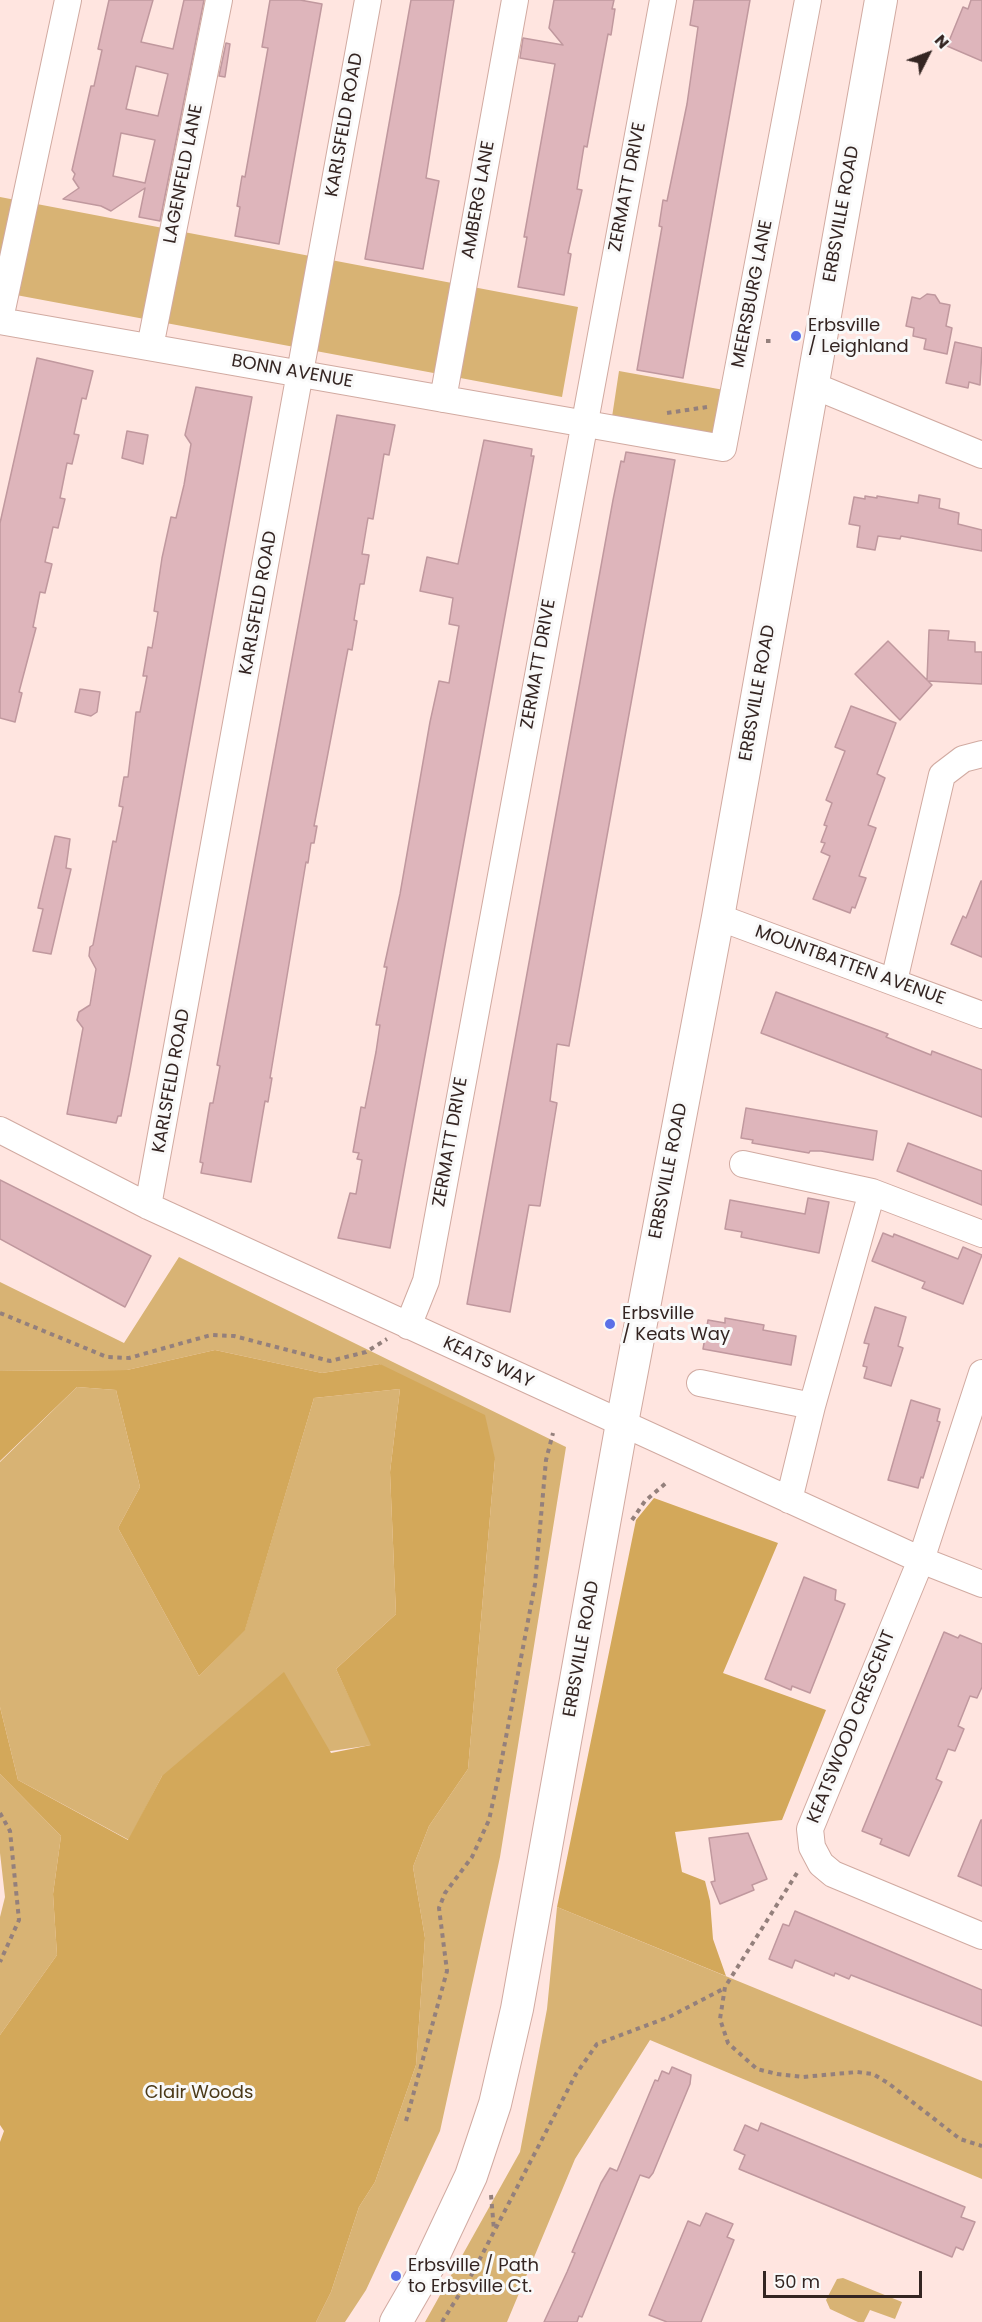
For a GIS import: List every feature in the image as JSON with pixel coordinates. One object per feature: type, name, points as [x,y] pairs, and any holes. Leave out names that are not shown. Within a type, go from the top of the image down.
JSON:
[{"type":"main road","name":"ERBSVILLE ROAD","points":[[396,2322],[430,2263],[471,2176],[495,2104],[518,2009],[622,1423],[718,917],[880,0]]},
{"type":"street","points":[[0,320],[68,0]]},
{"type":"street","name":"LAGENFELD LANE","points":[[150,347],[219,0]]},
{"type":"street","name":"KARLSFELD ROAD","points":[[148,1206],[368,0]]},
{"type":"street","name":"AMBERG LANE","points":[[443,399],[515,0]]},
{"type":"street","name":"ZERMATT DRIVE","points":[[408,1326],[426,1281],[663,0]]},
{"type":"street","name":"MEERSBURG LANE","points":[[583,425],[723,448],[808,0]]},
{"type":"street","name":"BONN AVENUE","points":[[0,320],[583,425]]},
{"type":"street","points":[[812,385],[982,455]]},
{"type":"street","points":[[894,981],[942,775],[963,759],[982,754]]},
{"type":"street","name":"MOUNTBATTEN AVENUE","points":[[718,917],[982,1015]]},
{"type":"street","name":"KEATS WAY","points":[[0,1130],[148,1206],[921,1560],[982,1584]]},
{"type":"street","points":[[743,1164],[872,1192],[982,1234]]},
{"type":"street","points":[[789,1500],[812,1406],[872,1192]]},
{"type":"street","name":"KEATSWOOD CRESCENT","points":[[982,1373],[921,1560],[810,1829],[812,1847],[821,1864],[833,1874],[982,1936]]},
{"type":"street","points":[[700,1383],[812,1406]]},
{"type":"path","points":[[0,1313],[107,1357],[129,1359],[211,1335],[234,1336],[330,1361],[366,1352],[408,1326]]},
{"type":"path","points":[[406,2121],[447,1971],[439,1908],[444,1893],[476,1848],[489,1820],[499,1774],[535,1584],[546,1460],[553,1433]]},
{"type":"path","points":[[0,1813],[10,1831],[19,1920],[0,1962]]},
{"type":"path","points":[[797,1873],[725,1987],[720,2019],[728,2043],[757,2069],[777,2074],[803,2077],[857,2072],[873,2074],[960,2139],[982,2146]]},
{"type":"path","points":[[442,2322],[472,2274],[576,2074],[597,2044],[669,2017],[725,1987]]},
{"type":"shaded area","points":[[0,197],[578,307],[562,397],[0,292]]},
{"type":"shaded area","points":[[619,371],[724,390],[716,434],[612,417]]},
{"type":"shaded area","points":[[179,1257],[566,1447],[500,1857],[440,2131],[366,2290],[345,2322],[316,2322],[331,2292],[359,2207],[375,2182],[416,2065],[425,1938],[413,1867],[429,1826],[468,1769],[495,1459],[380,1364],[322,1373],[215,1350],[127,1370],[0,1371],[0,1282],[124,1343]]},
{"type":"shaded area","points":[[77,1387],[116,1390],[140,1487],[118,1528],[199,1676],[245,1629],[314,1398],[400,1389],[390,1472],[396,1614],[336,1669],[372,1745],[162,1776],[129,1840],[18,1780],[0,1707],[0,1462]]},
{"type":"shaded area","points":[[0,1774],[61,1836],[53,1894],[57,1955],[0,2035],[0,1917],[5,1897],[0,1853]]},
{"type":"shaded area","points":[[557,1907],[982,2081],[982,2179],[650,2040],[575,2159],[507,2322],[425,2322],[520,2152],[547,2009]]},
{"type":"shaded area","points":[[843,2278],[902,2302],[895,2319],[870,2310],[864,2322],[858,2322],[830,2309],[826,2300],[837,2279]]},
{"type":"green space","name":"Clair Woods","points":[[215,1350],[322,1373],[380,1364],[485,1415],[495,1459],[468,1769],[429,1826],[413,1867],[425,1938],[416,2065],[375,2182],[359,2207],[331,2292],[316,2322],[0,2322],[0,2142],[4,2131],[0,2125],[0,2035],[57,1955],[53,1894],[61,1836],[0,1774],[0,1707],[18,1780],[128,1840],[162,1776],[284,1672],[331,1753],[371,1745],[336,1669],[396,1614],[390,1472],[400,1389],[314,1398],[245,1630],[199,1676],[118,1528],[140,1487],[116,1390],[77,1387],[0,1461],[0,1371],[127,1370]]},
{"type":"green space","points":[[654,1498],[778,1543],[723,1673],[826,1710],[782,1820],[675,1832],[682,1872],[705,1881],[710,1901],[713,1939],[726,1976],[557,1907],[636,1520]]},
{"type":"building","points":[[109,0],[153,0],[141,42],[173,49],[184,0],[204,0],[160,221],[139,217],[145,188],[111,211],[101,206],[63,199],[79,188],[73,179],[75,174],[72,170],[91,86],[94,86],[102,50],[98,49]],"holes":[[[136,66],[168,74],[158,116],[126,109]],[[121,133],[155,140],[145,183],[113,176]]]},
{"type":"building","points":[[270,0],[300,0],[322,4],[279,244],[235,236],[242,176],[245,177],[268,48],[262,47]]},
{"type":"building","points":[[411,0],[454,0],[426,178],[439,181],[423,269],[365,259]]},
{"type":"building","points":[[554,0],[614,0],[612,9],[615,9],[611,35],[608,34],[587,147],[584,146],[577,189],[582,190],[568,253],[571,254],[564,295],[518,287],[527,237],[524,237],[555,64],[520,58],[523,38],[563,45],[549,28]]},
{"type":"building","points":[[694,0],[750,0],[683,378],[637,370],[662,227],[659,226],[663,200],[667,201],[687,104],[698,27],[690,25]]},
{"type":"building","points":[[971,0],[982,0],[982,61],[947,46],[963,7],[968,9]]},
{"type":"building","points":[[226,43],[230,44],[225,77],[219,76]]},
{"type":"building","points":[[927,294],[935,295],[940,303],[950,305],[946,326],[952,328],[947,354],[924,349],[926,339],[913,336],[914,328],[906,326],[912,297],[920,299]]},
{"type":"building","points":[[955,342],[982,348],[980,385],[969,382],[968,388],[946,383]]},
{"type":"building","points":[[37,358],[93,371],[86,399],[82,398],[74,434],[79,435],[72,464],[67,463],[60,498],[65,499],[58,528],[53,527],[45,562],[52,564],[45,593],[40,592],[33,627],[36,628],[19,692],[22,693],[15,722],[0,718],[0,523]]},
{"type":"building","points":[[196,387],[252,397],[130,1070],[121,1116],[118,1116],[116,1123],[67,1114],[83,1028],[77,1020],[79,1012],[90,1005],[96,969],[89,956],[90,947],[93,945],[113,841],[116,842],[123,807],[119,806],[124,777],[128,777],[136,712],[140,712],[147,676],[143,676],[148,647],[152,648],[158,612],[154,611],[162,558],[171,517],[176,518],[184,485],[191,444],[185,435]]},
{"type":"building","points":[[337,415],[395,425],[389,455],[384,454],[373,519],[368,518],[362,554],[369,555],[364,584],[360,584],[352,650],[348,649],[314,826],[317,826],[314,843],[311,843],[308,863],[306,862],[268,1102],[265,1101],[251,1182],[201,1173],[203,1163],[200,1162],[210,1103],[213,1103],[220,1066],[217,1065]]},
{"type":"building","points":[[127,431],[148,435],[143,464],[122,458]]},
{"type":"building","points":[[484,440],[532,449],[531,456],[534,456],[390,1248],[338,1238],[350,1193],[356,1194],[362,1160],[357,1159],[359,1153],[353,1152],[361,1107],[365,1108],[376,1052],[380,1025],[376,1025],[387,967],[384,967],[400,894],[430,722],[439,681],[449,683],[459,626],[449,624],[453,598],[420,591],[427,557],[458,564]]},
{"type":"building","points":[[626,452],[675,460],[569,1046],[557,1044],[550,1101],[557,1103],[540,1206],[529,1205],[510,1312],[467,1304],[613,500],[621,461],[624,462]]},
{"type":"building","points":[[919,495],[940,499],[939,508],[959,513],[958,524],[982,530],[982,551],[901,536],[900,539],[878,536],[875,550],[857,547],[860,526],[849,524],[854,497],[865,499],[865,496],[877,498],[877,496],[918,503]]},
{"type":"building","points":[[929,630],[949,631],[948,640],[975,642],[975,652],[982,652],[982,684],[928,681],[932,685],[900,720],[855,674],[888,641],[927,680]]},
{"type":"building","points":[[80,689],[100,692],[97,712],[91,716],[75,712]]},
{"type":"building","points":[[851,706],[896,723],[877,774],[885,778],[868,825],[876,828],[859,876],[866,878],[855,908],[852,907],[850,913],[813,899],[830,856],[821,852],[825,843],[821,842],[827,826],[824,825],[832,803],[826,800],[845,751],[835,747]]},
{"type":"building","points":[[55,836],[70,839],[66,868],[71,869],[51,954],[33,951],[43,909],[38,908]]},
{"type":"building","points":[[981,881],[982,957],[951,944],[963,916],[966,918]]},
{"type":"building","points":[[776,992],[888,1034],[886,1037],[931,1055],[932,1051],[982,1070],[982,1117],[761,1033]]},
{"type":"building","points":[[746,1108],[877,1131],[873,1160],[821,1151],[810,1151],[809,1153],[752,1143],[753,1140],[741,1138]]},
{"type":"building","points":[[908,1143],[982,1171],[982,1205],[897,1171]]},
{"type":"building","points":[[0,1180],[151,1256],[125,1307],[0,1239]]},
{"type":"building","points":[[808,1198],[829,1202],[819,1253],[741,1237],[742,1232],[725,1229],[730,1200],[805,1214]]},
{"type":"building","points":[[883,1233],[893,1237],[894,1234],[958,1259],[963,1247],[982,1255],[963,1304],[922,1288],[925,1282],[872,1261]]},
{"type":"building","points":[[875,1307],[906,1317],[898,1346],[903,1348],[891,1386],[864,1378],[867,1367],[863,1366],[869,1344],[864,1343]]},
{"type":"building","points":[[725,1318],[764,1325],[763,1330],[796,1336],[791,1365],[703,1349],[708,1320],[725,1323]]},
{"type":"building","points":[[911,1400],[940,1409],[937,1421],[940,1422],[918,1488],[888,1480]]},
{"type":"building","points":[[804,1577],[836,1590],[835,1600],[845,1604],[810,1693],[792,1686],[791,1690],[765,1679]]},
{"type":"building","points":[[944,1632],[958,1638],[960,1635],[982,1644],[982,1687],[977,1698],[970,1696],[958,1726],[964,1729],[955,1751],[948,1749],[936,1779],[942,1782],[909,1856],[880,1844],[882,1839],[862,1831]]},
{"type":"building","points":[[982,1820],[982,1886],[958,1876]]},
{"type":"building","points":[[748,1833],[767,1879],[752,1885],[754,1890],[720,1904],[711,1882],[715,1881],[709,1838]]},
{"type":"building","points":[[795,1911],[982,1990],[982,2026],[851,1975],[849,1979],[835,1973],[834,1976],[795,1960],[792,1968],[769,1959],[783,1924],[789,1926]]},
{"type":"building","points":[[672,2067],[691,2075],[690,2084],[653,2173],[649,2178],[640,2175],[582,2317],[579,2316],[577,2322],[544,2322],[575,2253],[572,2252],[601,2183],[610,2168],[617,2171],[655,2080],[658,2081],[662,2071],[669,2074]]},
{"type":"building","points":[[761,2123],[965,2207],[961,2217],[975,2222],[963,2250],[956,2247],[952,2257],[739,2169],[745,2155],[734,2150],[745,2125],[758,2131]]},
{"type":"building","points":[[706,2213],[733,2224],[727,2237],[734,2240],[701,2322],[667,2322],[649,2315],[688,2221],[700,2226]]},
{"type":"place","name":"Erbsville / Leighland","points":[[796,336]]},
{"type":"place","name":"Erbsville / Keats Way","points":[[610,1324]]},
{"type":"place","name":"Erbsville / Path to Erbsville Ct.","points":[[396,2276]]}]
